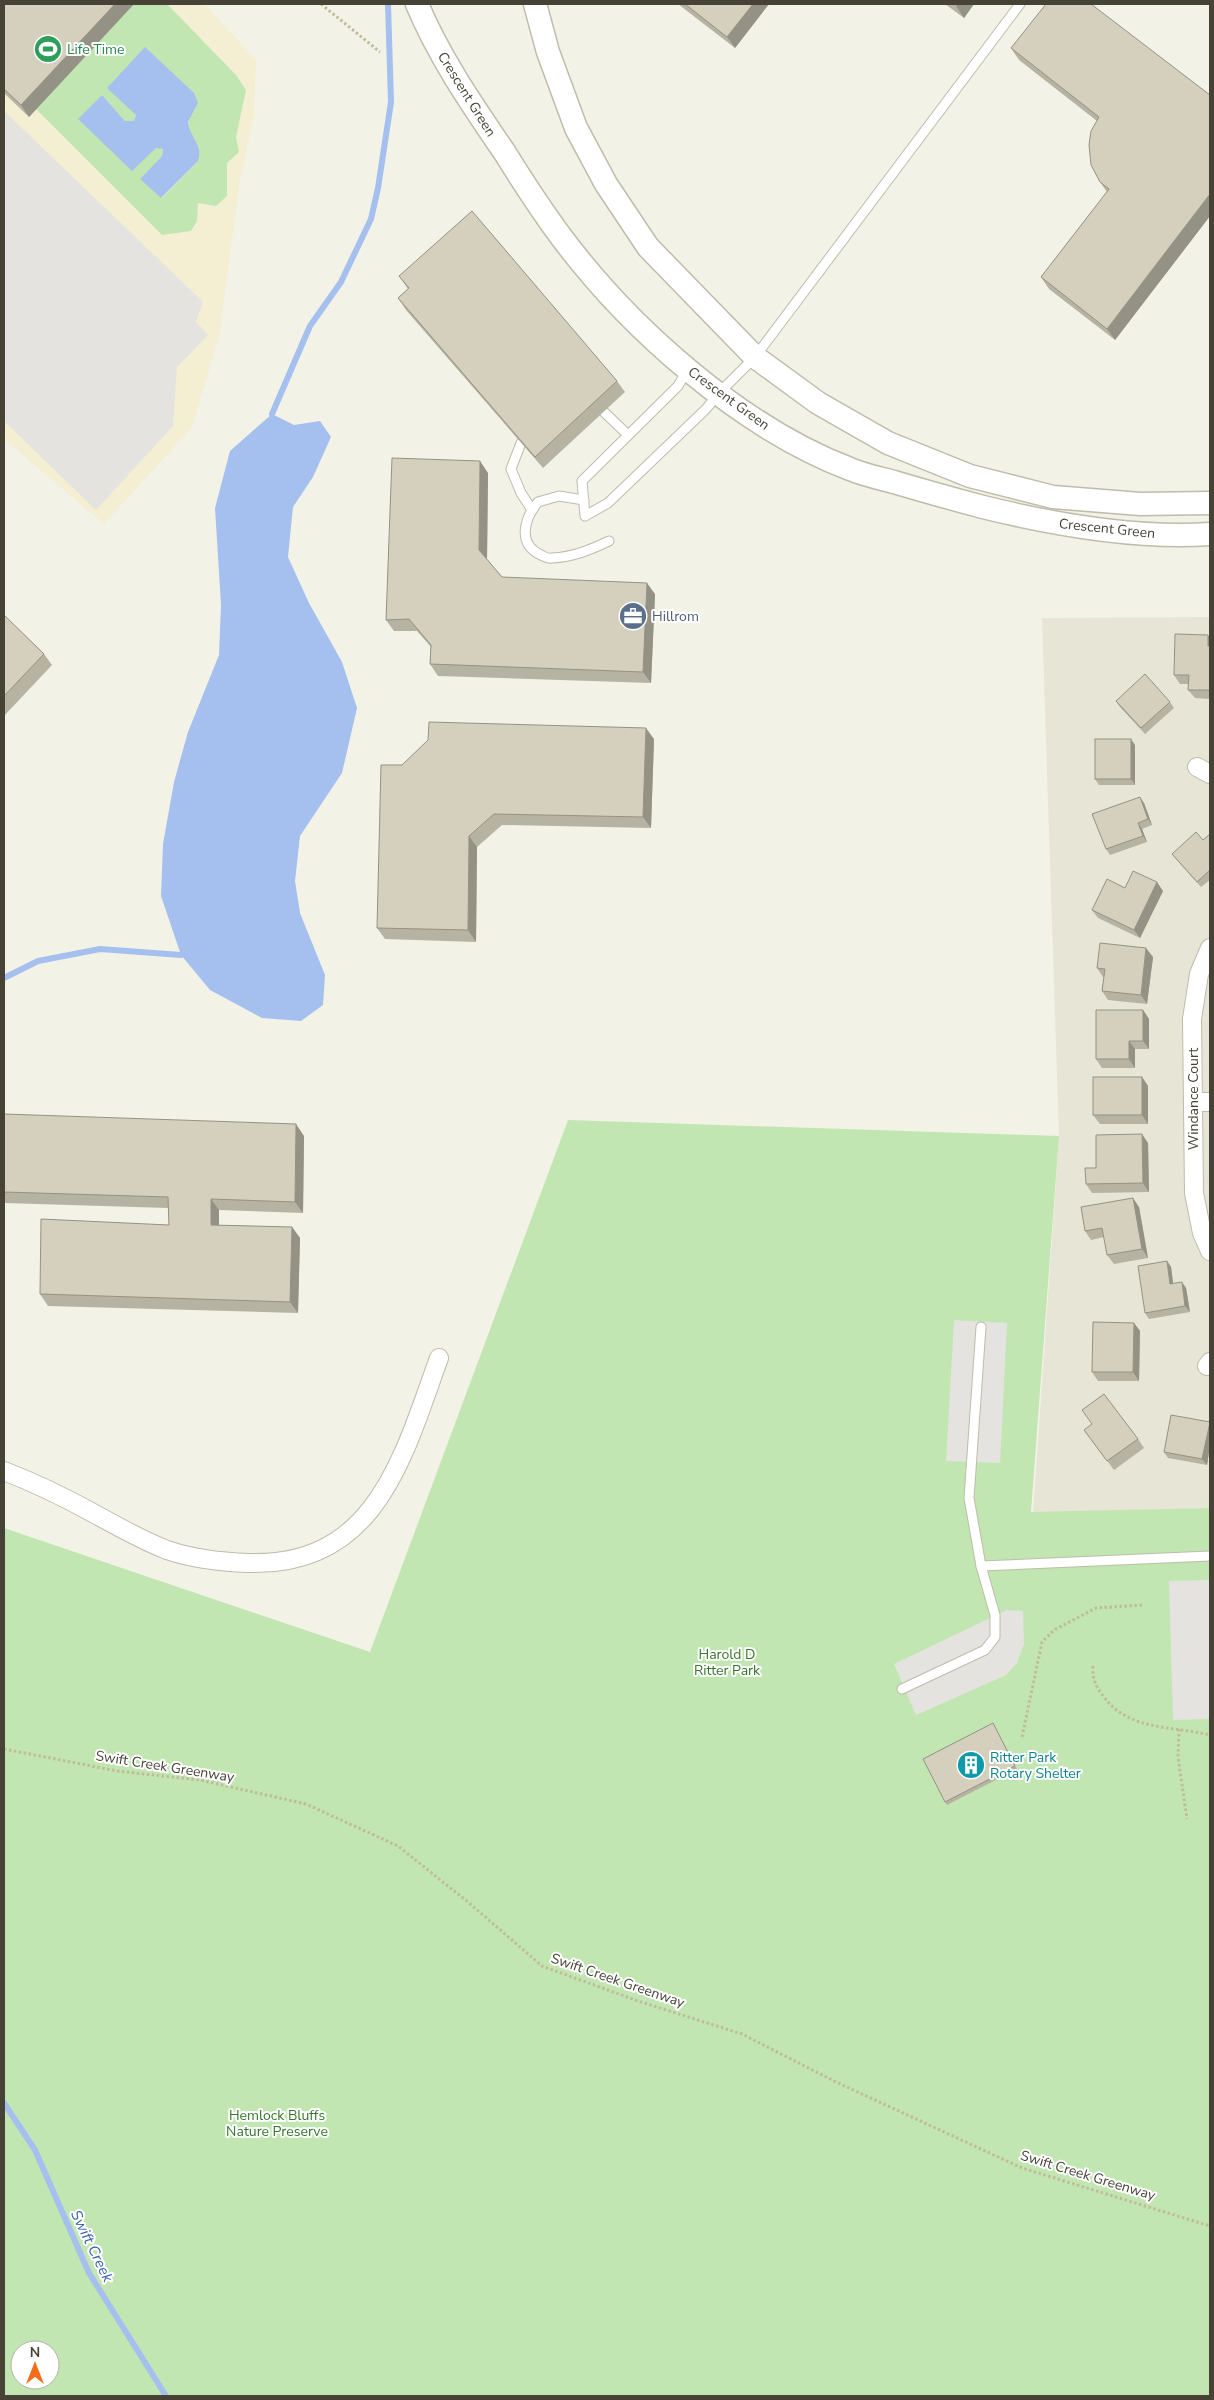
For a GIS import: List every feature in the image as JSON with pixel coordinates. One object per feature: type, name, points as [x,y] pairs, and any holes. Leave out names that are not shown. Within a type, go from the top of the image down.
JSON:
[{"type":"street","name":"Crescent Green","points":[[417,4],[428,30],[450,69],[564,240],[622,308],[688,370],[760,422],[794,442],[850,470],[946,497],[1043,520],[1115,531],[1210,534]]},
{"type":"street","name":"Crescent Green","points":[[535,4],[548,52],[576,128],[606,184],[648,247],[755,357],[818,404],[880,438],[970,476],[1052,497],[1140,504],[1210,504]]},
{"type":"street","name":"Windance Court","points":[[1210,948],[1194,997],[1192,1020],[1202,1102],[1194,1193],[1200,1226],[1210,1251]]},
{"type":"street","points":[[4,1471],[49,1490],[134,1536],[167,1550],[193,1557],[230,1563],[267,1564],[297,1558],[323,1550],[342,1538],[362,1521],[378,1500],[400,1460],[439,1358]]},
{"type":"lane","points":[[688,370],[678,386],[582,481],[585,516],[608,504],[706,409],[719,393],[755,357],[1020,4]]},
{"type":"lane","points":[[604,412],[628,436]]},
{"type":"lane","points":[[521,442],[511,470],[521,493],[532,510]]},
{"type":"lane","points":[[584,500],[559,496],[538,502],[525,524],[526,540],[534,552],[550,559],[581,554],[608,541]]},
{"type":"lane","points":[[902,1689],[985,1650],[995,1637],[996,1615],[981,1566],[969,1498],[981,1327]]},
{"type":"lane","points":[[981,1566],[1210,1556]]},
{"type":"path","points":[[321,4],[380,52]]},
{"type":"path","points":[[1022,1737],[1042,1642],[1054,1630],[1096,1608],[1144,1606]]},
{"type":"path","points":[[1093,1666],[1092,1679],[1101,1694],[1111,1707],[1126,1718],[1144,1724],[1210,1735]]},
{"type":"path","points":[[1179,1729],[1178,1757],[1187,1819]]},
{"type":"path","name":"Swift Creek Greenway","points":[[4,1749],[117,1771],[200,1780],[306,1804],[398,1846],[468,1902],[542,1966],[638,2001],[742,2034],[834,2081],[1022,2168],[1210,2226]]},
{"type":"shaded area","points":[[4,4],[204,4],[256,60],[254,116],[240,180],[219,336],[192,427],[104,524],[4,439]]},
{"type":"shaded area","points":[[4,111],[203,302],[196,322],[208,335],[177,367],[173,426],[96,510],[4,421]]},
{"type":"shaded area","points":[[1210,617],[1210,1508],[1033,1513],[1059,1137],[1042,618]]},
{"type":"shaded area","points":[[954,1320],[1007,1323],[1000,1463],[946,1461]]},
{"type":"shaded area","points":[[1210,1580],[1210,1719],[1173,1720],[1169,1581]]},
{"type":"shaded area","points":[[1007,1610],[1023,1611],[1024,1644],[1017,1663],[1006,1675],[916,1715],[894,1664]]},
{"type":"green space","points":[[134,4],[167,4],[236,75],[246,90],[236,137],[239,152],[227,163],[227,196],[216,206],[198,203],[197,221],[191,231],[162,235],[36,109]],"holes":[[[102,95],[125,121],[134,121],[136,115],[196,108],[190,116],[189,123],[190,130],[198,147],[198,161],[162,198],[140,179],[162,156],[163,149],[79,119]]]},
{"type":"green space","points":[[568,1120],[1059,1136],[1031,1512],[1210,1508],[1210,2396],[4,2396],[4,1528],[370,1652]]},
{"type":"water","points":[[145,47],[194,93],[198,103],[188,122],[198,146],[198,161],[161,198],[140,179],[162,156],[163,149],[156,148],[132,171],[78,119],[102,95],[125,121],[134,121],[136,115],[107,88]]},
{"type":"water","points":[[272,414],[294,425],[320,421],[331,437],[313,477],[293,507],[288,557],[309,603],[342,662],[357,708],[342,773],[300,836],[295,881],[300,913],[325,975],[323,1005],[301,1021],[262,1018],[210,990],[181,955],[161,896],[163,844],[174,782],[188,732],[219,655],[221,605],[215,508],[230,451]]},
{"type":"building","name":"Life Time","points":[[4,4],[115,4],[21,105],[4,89]]},
{"type":"building","points":[[685,4],[753,4],[727,37]]},
{"type":"building","points":[[1046,4],[1091,4],[1210,95],[1210,194],[1107,329],[1041,277],[1109,189],[1100,182],[1091,165],[1089,145],[1091,131],[1099,117],[1011,48]]},
{"type":"building","points":[[472,211],[617,381],[535,457],[398,298],[409,288],[399,276]]},
{"type":"building","points":[[392,458],[480,461],[479,550],[502,577],[647,583],[643,672],[430,664],[431,645],[409,619],[386,620]]},
{"type":"building","points":[[4,615],[44,654],[4,696]]},
{"type":"building","points":[[1175,634],[1208,635],[1208,646],[1210,646],[1210,690],[1188,690],[1189,675],[1174,675]]},
{"type":"building","points":[[1145,674],[1170,702],[1141,728],[1116,701]]},
{"type":"building","points":[[429,722],[646,728],[643,817],[494,814],[469,836],[468,930],[377,928],[381,765],[402,765],[428,740]]},
{"type":"building","points":[[1095,739],[1131,739],[1131,779],[1095,779]]},
{"type":"building","points":[[1140,797],[1148,819],[1138,823],[1143,836],[1106,849],[1092,814]]},
{"type":"building","points":[[1196,832],[1203,840],[1210,834],[1210,870],[1197,882],[1172,854]]},
{"type":"building","points":[[1133,871],[1157,882],[1134,930],[1092,910],[1107,879],[1125,888]]},
{"type":"building","points":[[1100,943],[1146,948],[1141,995],[1102,991],[1105,969],[1097,968]]},
{"type":"building","points":[[1096,1010],[1143,1010],[1143,1041],[1129,1041],[1129,1059],[1096,1059]]},
{"type":"building","points":[[1093,1077],[1142,1077],[1142,1115],[1093,1115]]},
{"type":"building","points":[[4,1114],[296,1124],[295,1202],[211,1199],[211,1225],[292,1227],[290,1302],[40,1294],[41,1219],[169,1225],[168,1197],[4,1192]]},
{"type":"building","points":[[1142,1134],[1143,1183],[1086,1184],[1085,1168],[1096,1168],[1096,1135]]},
{"type":"building","points":[[1133,1198],[1142,1249],[1107,1255],[1102,1228],[1085,1231],[1081,1207]]},
{"type":"building","points":[[1167,1261],[1170,1284],[1182,1282],[1185,1306],[1145,1313],[1138,1266]]},
{"type":"building","points":[[1093,1322],[1134,1323],[1133,1372],[1092,1372]]},
{"type":"building","points":[[1104,1394],[1138,1439],[1107,1461],[1084,1430],[1092,1424],[1082,1410]]},
{"type":"building","points":[[1171,1415],[1210,1422],[1202,1459],[1164,1452]]},
{"type":"building","name":"Ritter Park Rotary Shelter","points":[[993,1723],[1015,1766],[945,1802],[923,1759]]},
{"type":"waterway","points":[[272,414],[310,326],[341,282],[371,219],[378,188],[391,102],[388,4]]},
{"type":"waterway","points":[[4,978],[38,961],[100,949],[181,955]]},
{"type":"waterway","name":"Swift Creek","points":[[4,2103],[35,2150],[89,2273],[166,2396]]},
{"type":"place","name":"Life Time","points":[[48,49]]},
{"type":"place","name":"Hillrom","points":[[633,616]]},
{"type":"place","name":"Ritter Park Rotary Shelter","points":[[971,1765]]},
{"type":"park label","name":"Harold D Ritter Park","points":[[727,1662]]},
{"type":"park label","name":"Hemlock Bluffs Nature Preserve","points":[[277,2124]]}]
